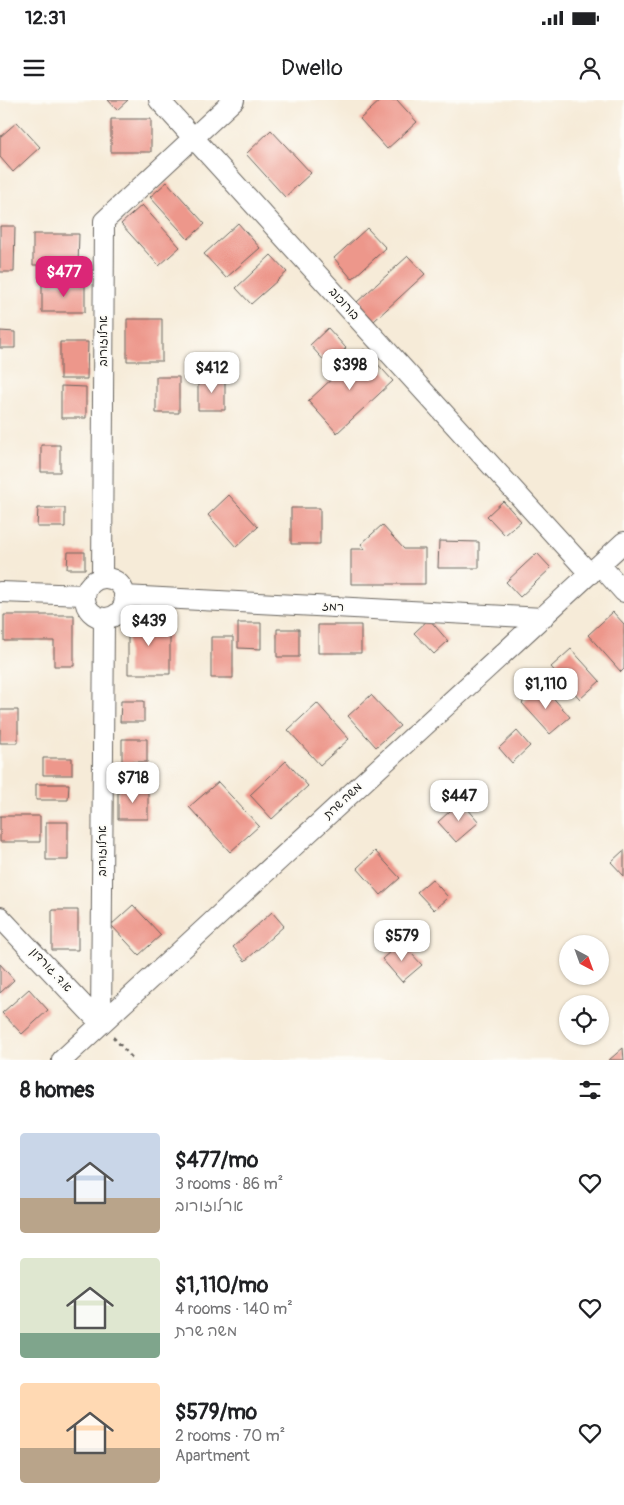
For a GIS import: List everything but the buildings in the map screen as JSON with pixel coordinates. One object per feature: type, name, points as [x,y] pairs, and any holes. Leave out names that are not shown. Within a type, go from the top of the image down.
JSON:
[{"type":"street","name":"בורוכוב","points":[[159,100],[595,570],[624,592]]},
{"type":"street","name":"ארלוזורוב","points":[[102,578],[104,221],[192,137],[234,100]]},
{"type":"street","name":"משה שרת","points":[[62,1060],[624,542]]},
{"type":"street","points":[[102,578],[114,580],[123,589],[124,596],[121,609],[117,614],[104,618],[91,613],[87,608],[85,595],[91,584],[102,578]]},
{"type":"street","points":[[0,592],[85,595]]},
{"type":"street","name":"רמז","points":[[124,596],[543,618]]},
{"type":"street","name":"ארלוזורוב","points":[[101,1024],[104,618]]},
{"type":"street","name":"א.ד. גורדון","points":[[0,917],[101,1024]]},
{"type":"path","points":[[101,1024],[134,1060]]}]
